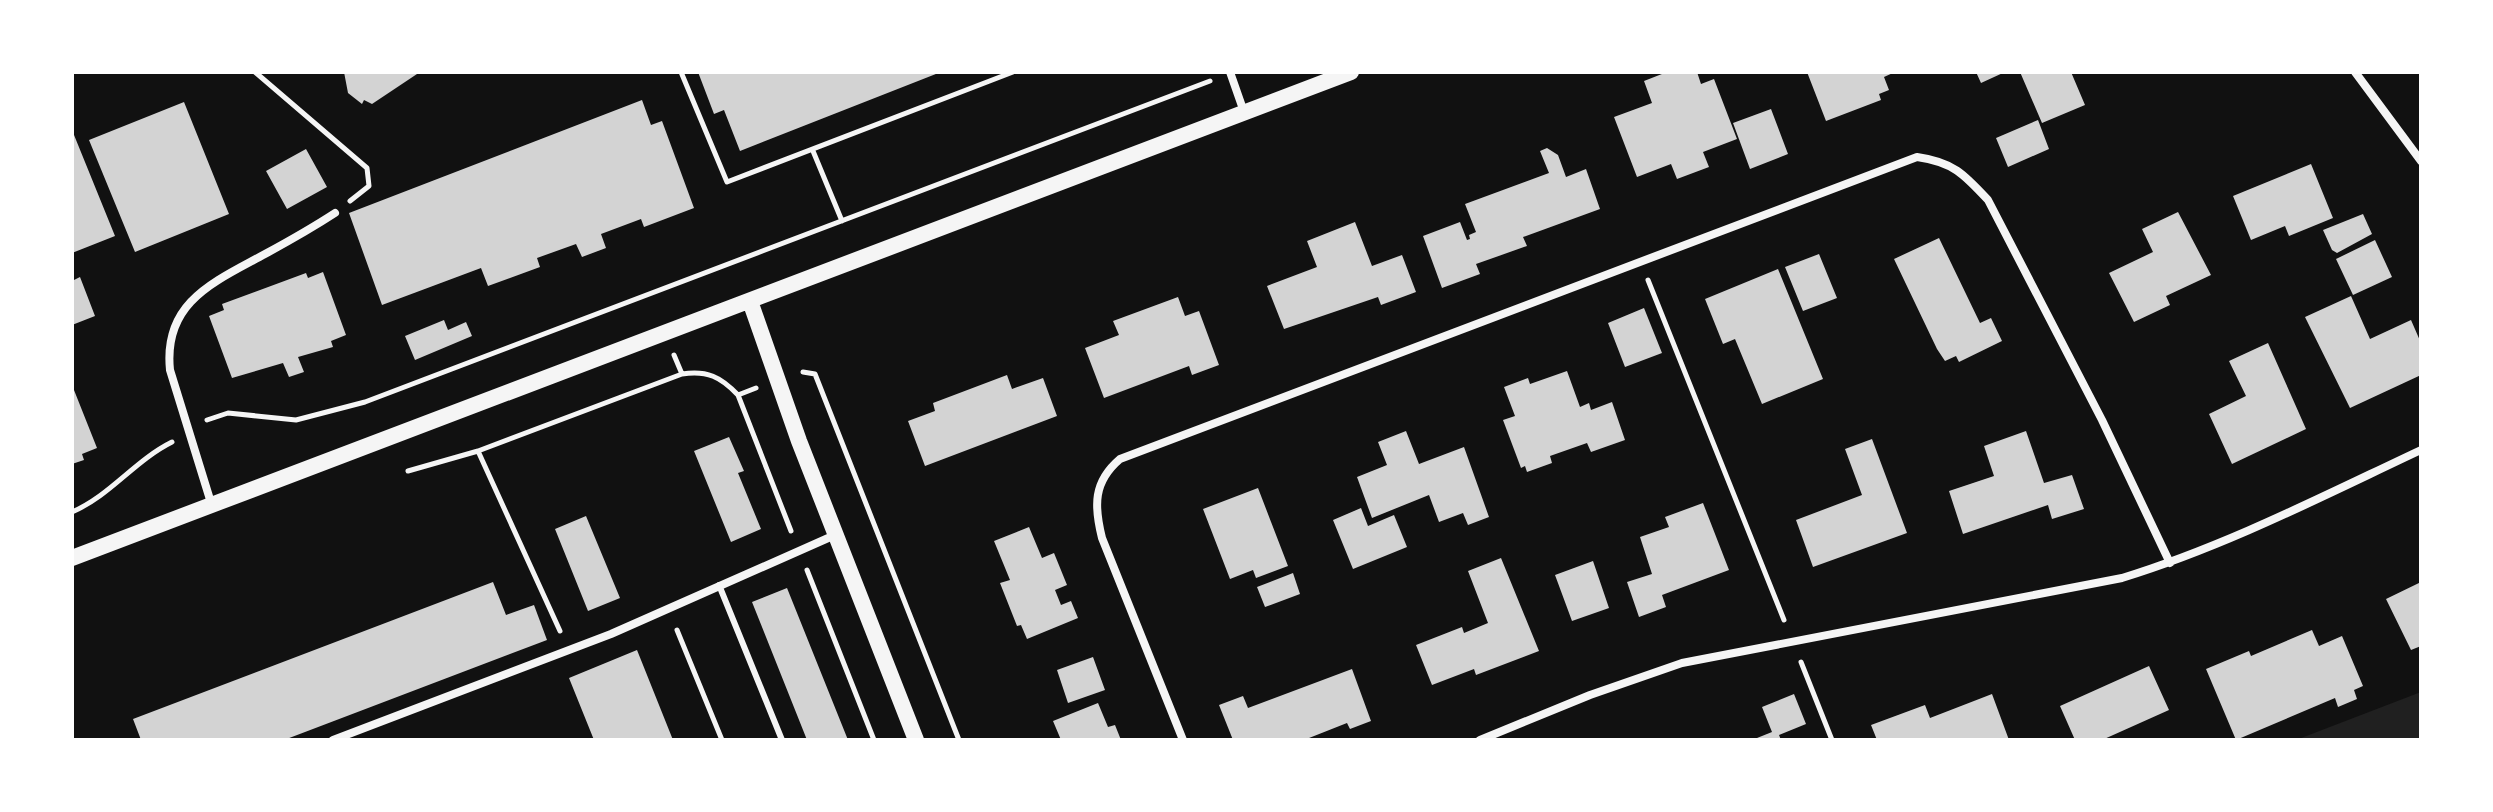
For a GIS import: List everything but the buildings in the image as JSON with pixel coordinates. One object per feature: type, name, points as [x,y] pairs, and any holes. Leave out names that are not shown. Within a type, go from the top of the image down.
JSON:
[{"type":"main road","points":[[72,558],[1351,72]]},
{"type":"main road","points":[[750,301],[916,740]]},
{"type":"street","points":[[2355,72],[2421,161]]},
{"type":"street","points":[[1230,73],[1245,113]]},
{"type":"street","points":[[1183,740],[1102,538],[1096,502],[1098,487],[1112,466],[1147,447],[1900,160],[1917,157],[1944,161],[1966,177],[1988,200],[2102,420],[2170,563]]},
{"type":"street","points":[[212,507],[170,370],[168,349],[184,308],[219,279],[335,213]]},
{"type":"street","points":[[1480,740],[1659,670],[2122,578],[2170,563],[2421,450]]},
{"type":"street","points":[[333,740],[568,650],[836,535]]},
{"type":"lane","points":[[719,585],[782,740]]},
{"type":"path","points":[[255,72],[367,168],[369,186],[335,213]]},
{"type":"path","points":[[681,72],[727,182],[1013,72]]},
{"type":"path","points":[[72,512],[97,501],[150,453],[191,433],[203,421],[228,413],[296,420],[365,402],[1230,73]]},
{"type":"path","points":[[813,151],[842,221]]},
{"type":"path","points":[[1640,261],[1832,740]]},
{"type":"path","points":[[408,471],[478,451],[682,374],[697,371],[717,376],[738,395],[874,740]]},
{"type":"path","points":[[738,395],[800,372],[815,374],[959,740]]},
{"type":"path","points":[[478,451],[568,650]]},
{"type":"path","points":[[668,609],[722,740]]},
{"type":"shaded area","points":[[2421,692],[2421,740],[2296,740]]}]
